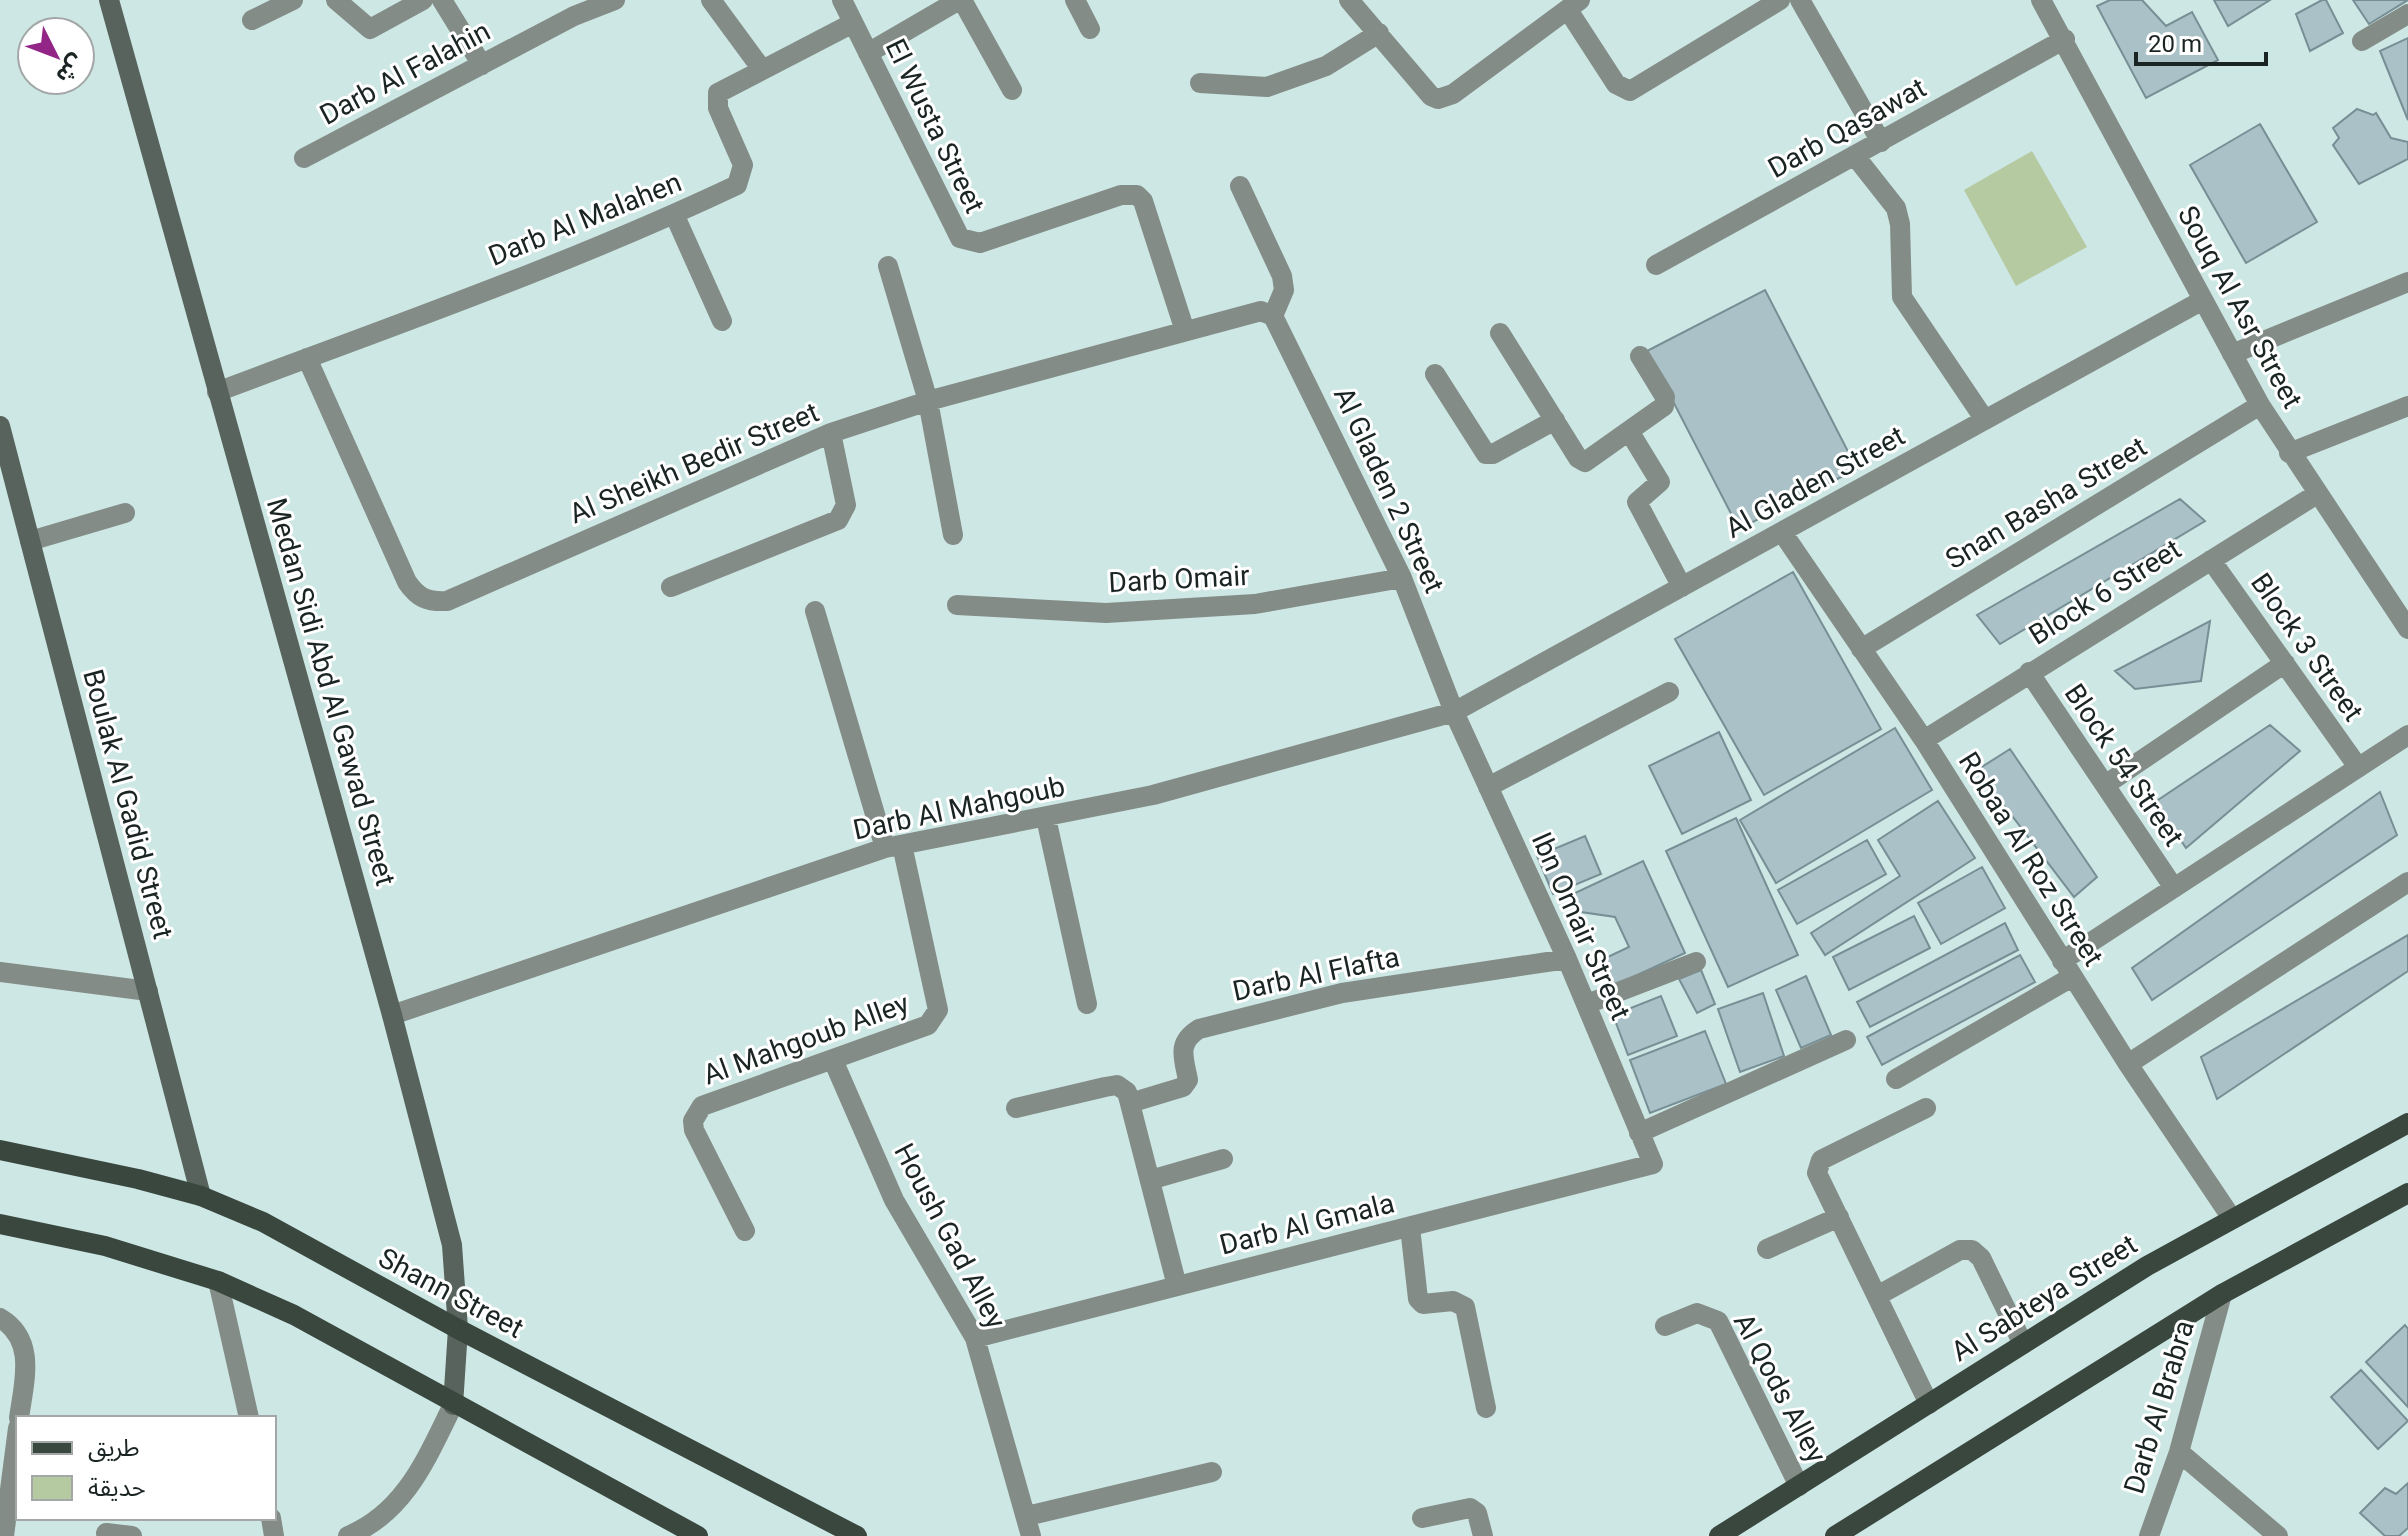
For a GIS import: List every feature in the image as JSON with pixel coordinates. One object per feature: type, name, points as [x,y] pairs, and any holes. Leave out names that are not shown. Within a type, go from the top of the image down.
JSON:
[{"type":"main road","name":"Al Sabteya Street","points":[[1719,1536],[2231,1217],[2408,1123]]},
{"type":"main road","name":"Shann Street","points":[[0,1150],[138,1179],[201,1196],[263,1222],[458,1329],[857,1536]]},
{"type":"main road","points":[[1835,1536],[2222,1294],[2408,1193]]},
{"type":"main road","points":[[0,1224],[105,1246],[218,1281],[294,1315],[453,1405],[698,1536]]},
{"type":"street","name":"Medan Sidi Abd Al Gawad Street","points":[[109,0],[392,1015],[452,1245],[458,1329],[453,1405]]},
{"type":"street","points":[[252,20],[293,0]]},
{"type":"street","points":[[336,0],[370,29],[423,0]]},
{"type":"street","points":[[442,0],[482,65]]},
{"type":"street","name":"Darb Al Falahin","points":[[304,158],[482,65],[570,8],[615,0]]},
{"type":"street","points":[[711,0],[761,68]]},
{"type":"street","name":"El Wusta Street","points":[[842,0],[960,238],[980,243],[1121,195],[1137,195],[1143,201],[1185,331]]},
{"type":"street","points":[[868,53],[960,0],[1012,90]]},
{"type":"street","points":[[1075,0],[1090,29]]},
{"type":"street","points":[[1349,0],[1431,96],[1446,98],[1574,5],[1616,84],[1630,91],[1780,0]]},
{"type":"street","points":[[1800,0],[1881,142]]},
{"type":"street","name":"Souq Al Asr Street","points":[[2041,0],[2065,39],[2260,405],[2408,629]]},
{"type":"street","points":[[2362,41],[2408,14]]},
{"type":"street","name":"Darb Al Malahen","points":[[217,392],[675,216],[737,185],[743,165],[716,101],[724,88],[853,23]]},
{"type":"street","points":[[1200,83],[1267,87],[1326,66],[1379,33]]},
{"type":"street","name":"Darb Qasawat","points":[[1656,265],[2065,39]]},
{"type":"street","points":[[1855,156],[1896,208],[1900,224],[1902,297],[1985,420]]},
{"type":"street","points":[[1240,186],[1282,276],[1284,290],[1263,314]]},
{"type":"street","points":[[675,216],[722,321]]},
{"type":"street","points":[[888,266],[928,401],[953,535]]},
{"type":"street","points":[[2232,354],[2408,282]]},
{"type":"street","name":"Al Gladen Street","points":[[1454,712],[2203,300]]},
{"type":"street","name":"Al Sheikh Bedir Street","points":[[307,358],[407,582],[417,596],[432,602],[447,601],[831,433],[928,401],[1185,331],[1263,314]]},
{"type":"street","name":"Al Gladen 2 Street","points":[[1263,314],[1402,578],[1454,712]]},
{"type":"street","points":[[1500,333],[1578,458],[1585,462],[1666,401],[1640,356]]},
{"type":"street","points":[[1435,374],[1486,454],[1493,454],[1555,420]]},
{"type":"street","name":"Snan Basha Street","points":[[1861,649],[2260,405]]},
{"type":"street","points":[[2289,453],[2408,406]]},
{"type":"street","name":"Boulak Al Gadid Street","points":[[0,426],[201,1196]]},
{"type":"street","points":[[1629,431],[1660,480],[1637,502],[1682,587]]},
{"type":"street","points":[[671,587],[838,520],[846,505],[831,433]]},
{"type":"street","name":"Block 6 Street","points":[[1924,740],[2317,494]]},
{"type":"street","points":[[30,541],[125,513]]},
{"type":"street","name":"Robaa Al Roz Street","points":[[1782,532],[1924,740],[2128,1064],[2231,1217]]},
{"type":"street","name":"Block 3 Street","points":[[2211,560],[2358,767]]},
{"type":"street","name":"Darb Omair","points":[[957,605],[1106,613],[1255,604],[1402,578]]},
{"type":"street","name":"Al Mahgoub Alley","points":[[745,1231],[694,1130],[696,1112],[702,1106],[928,1025],[938,1010],[893,847],[815,611]]},
{"type":"street","points":[[2105,785],[2285,663]]},
{"type":"street","name":"Block 54 Street","points":[[2029,672],[2174,888]]},
{"type":"street","points":[[1488,787],[1669,692]]},
{"type":"street","name":"Darb Al Mahgoub","points":[[392,1015],[893,847],[1181,788],[1454,712]]},
{"type":"street","name":"Ibn Omair Street","points":[[1454,712],[1587,1004],[1653,1164]]},
{"type":"street","points":[[1896,1079],[2067,969],[2174,888],[2408,735]]},
{"type":"street","points":[[1046,818],[1087,1004]]},
{"type":"street","points":[[2128,1064],[2408,882]]},
{"type":"street","name":"Darb Al Flafta","points":[[1130,1103],[1187,1083],[1181,1054],[1190,1035],[1199,1029],[1342,993],[1567,959]]},
{"type":"street","points":[[1587,1004],[1696,962]]},
{"type":"street","points":[[0,972],[148,991]]},
{"type":"street","points":[[1639,1133],[1846,1040]]},
{"type":"street","name":"Housh Gad Alley","points":[[833,1060],[894,1200],[975,1338],[1029,1526]]},
{"type":"street","points":[[1016,1108],[1117,1085],[1127,1092],[1177,1286]]},
{"type":"street","points":[[1926,1108],[1821,1160],[1817,1173],[1929,1404]]},
{"type":"street","points":[[1150,1180],[1223,1159]]},
{"type":"street","name":"Darb Al Gmala","points":[[975,1338],[1653,1164]]},
{"type":"street","points":[[1767,1249],[1839,1217]]},
{"type":"street","points":[[1410,1227],[1418,1299],[1423,1304],[1453,1301],[1465,1307],[1486,1408]]},
{"type":"street","points":[[1877,1296],[1960,1250],[1972,1250],[1981,1258],[2023,1344]]},
{"type":"street","points":[[218,1281],[249,1416]]},
{"type":"street","name":"Darb Al Brabra","points":[[2149,1536],[2179,1452],[2222,1294]]},
{"type":"street","name":"Al Qods Alley","points":[[1665,1326],[1697,1313],[1718,1321],[1799,1486]]},
{"type":"street","points":[[0,1318],[17,1331],[26,1348],[19,1416]]},
{"type":"street","points":[[348,1536],[388,1512],[417,1479],[453,1405]]},
{"type":"street","points":[[4,1536],[16,1443]]},
{"type":"street","points":[[2179,1452],[2278,1536]]},
{"type":"street","points":[[1029,1526],[1212,1472]]},
{"type":"street","points":[[1422,1518],[1470,1508],[1477,1513],[1483,1536]]},
{"type":"street","points":[[106,1533],[132,1536]]},
{"type":"green space","points":[[2032,151],[2087,247],[2016,286],[1964,190]]},
{"type":"building","points":[[2110,0],[2142,0],[2166,26],[2192,12],[2218,60],[2146,98],[2097,6]]},
{"type":"building","points":[[2214,0],[2270,0],[2228,26]]},
{"type":"building","points":[[2326,0],[2343,33],[2310,51],[2296,14]]},
{"type":"building","points":[[2353,0],[2408,0],[2369,24]]},
{"type":"building","points":[[2408,38],[2408,120],[2380,51]]},
{"type":"building","points":[[2357,109],[2373,115],[2376,113],[2391,138],[2408,142],[2408,159],[2359,184],[2333,145],[2339,138],[2333,128]]},
{"type":"building","points":[[2260,124],[2317,222],[2246,263],[2190,165]]},
{"type":"building","points":[[1765,290],[1857,469],[1739,529],[1647,351]]},
{"type":"building","points":[[2180,499],[2205,521],[2000,644],[1977,615]]},
{"type":"building","points":[[1793,572],[1881,729],[1764,795],[1675,639]]},
{"type":"building","points":[[2210,621],[2201,681],[2135,689],[2115,671]]},
{"type":"building","points":[[2270,725],[2300,751],[2186,848],[2155,802]]},
{"type":"building","points":[[1895,728],[1932,790],[1776,883],[1740,820]]},
{"type":"building","points":[[1719,732],[1751,800],[1682,834],[1649,766]]},
{"type":"building","points":[[2010,749],[2097,877],[2074,897],[1977,770]]},
{"type":"building","points":[[2380,792],[2397,835],[2152,1000],[2132,968]]},
{"type":"building","points":[[1938,801],[1975,858],[1825,955],[1811,933],[1900,876],[1878,840]]},
{"type":"building","points":[[1736,818],[1798,955],[1728,987],[1666,851]]},
{"type":"building","points":[[1585,836],[1601,874],[1553,894],[1537,856]]},
{"type":"building","points":[[1867,840],[1886,874],[1797,924],[1778,890]]},
{"type":"building","points":[[1643,861],[1685,953],[1607,989],[1595,963],[1629,947],[1615,917],[1581,912],[1573,894]]},
{"type":"building","points":[[1982,867],[2005,908],[1941,944],[1918,903]]},
{"type":"building","points":[[1914,916],[1930,948],[1849,990],[1833,957]]},
{"type":"building","points":[[2005,923],[2018,950],[1870,1027],[1857,1002]]},
{"type":"building","points":[[2408,935],[2408,971],[2217,1099],[2201,1057]]},
{"type":"building","points":[[2020,955],[2035,982],[1882,1065],[1867,1037]]},
{"type":"building","points":[[1701,970],[1715,1004],[1697,1013],[1679,979]]},
{"type":"building","points":[[1806,976],[1831,1035],[1801,1048],[1776,990]]},
{"type":"building","points":[[1763,993],[1784,1056],[1740,1072],[1718,1009]]},
{"type":"building","points":[[1661,996],[1677,1036],[1628,1055],[1613,1015]]},
{"type":"building","points":[[1705,1031],[1726,1084],[1650,1113],[1630,1060]]},
{"type":"building","points":[[2405,1325],[2408,1329],[2408,1407],[2366,1362]]},
{"type":"building","points":[[2361,1370],[2408,1421],[2378,1449],[2331,1397]]},
{"type":"building","points":[[2408,1483],[2408,1528],[2399,1536],[2385,1536],[2360,1513],[2385,1488],[2396,1494]]}]
